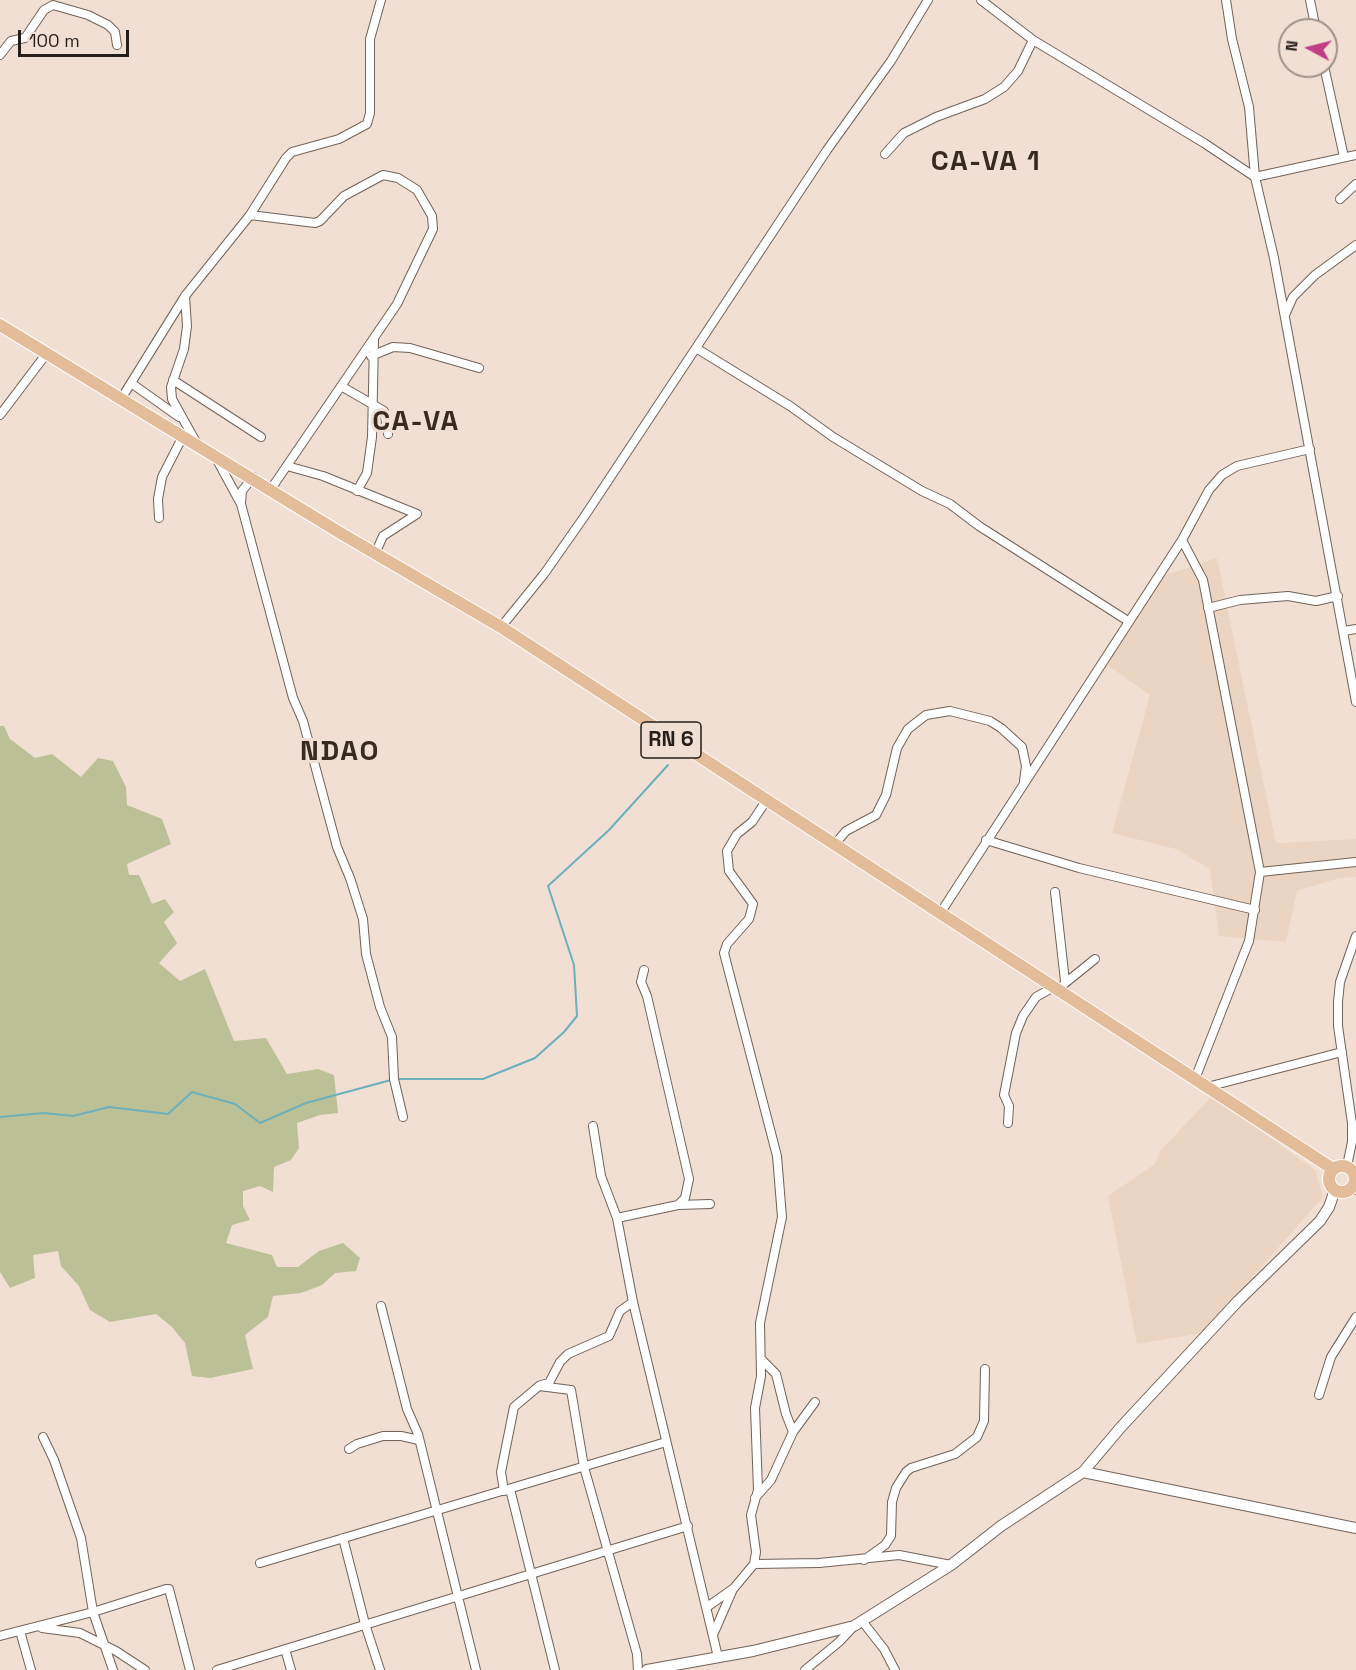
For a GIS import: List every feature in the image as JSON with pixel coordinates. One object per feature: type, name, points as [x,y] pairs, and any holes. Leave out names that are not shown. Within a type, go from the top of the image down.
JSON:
[{"type":"main road","name":"RN 6","points":[[0,325],[253,477],[375,554],[501,627],[1333,1169]]},
{"type":"main road","points":[[1333,1169],[1353,1178],[1343,1192],[1335,1190],[1329,1180],[1333,1169]]},
{"type":"street","points":[[122,399],[185,296],[250,215],[278,168],[292,152],[339,139],[367,124],[370,113],[368,50],[381,0]]},
{"type":"street","points":[[501,627],[551,564],[827,150],[891,61],[928,0]]},
{"type":"street","points":[[981,0],[1033,40],[1204,143],[1255,177],[1356,155]]},
{"type":"street","points":[[1226,0],[1232,39],[1249,107],[1255,177],[1310,449],[1356,702]]},
{"type":"street","points":[[1310,0],[1314,18]]},
{"type":"street","points":[[0,55],[11,41],[26,38],[44,9],[53,6],[88,15],[108,25],[115,32],[118,39],[117,45]]},
{"type":"street","points":[[885,154],[904,133],[936,117],[985,99],[1004,87],[1018,71],[1033,40]]},
{"type":"street","points":[[1327,78],[1344,157]]},
{"type":"street","points":[[250,215],[315,223],[320,221],[344,196],[383,175],[398,178],[417,190],[432,216],[433,229],[397,304],[271,489]]},
{"type":"street","points":[[1340,199],[1356,184]]},
{"type":"street","points":[[1284,315],[1293,297],[1316,275],[1356,245]]},
{"type":"street","points":[[185,296],[187,326],[184,349],[172,380],[172,399],[198,444]]},
{"type":"street","points":[[357,491],[368,467],[375,336]]},
{"type":"street","points":[[356,363],[393,347],[410,348],[480,368]]},
{"type":"street","points":[[696,348],[790,406],[833,437],[922,491],[950,504],[979,526],[1128,621]]},
{"type":"street","points":[[0,415],[47,353]]},
{"type":"street","points":[[172,380],[261,437]]},
{"type":"street","points":[[131,383],[182,419]]},
{"type":"street","points":[[341,386],[384,411],[388,434]]},
{"type":"street","points":[[159,518],[158,499],[162,477],[183,436]]},
{"type":"street","points":[[941,912],[1182,540],[1209,490],[1222,475],[1237,466],[1310,449]]},
{"type":"street","points":[[214,454],[241,504],[292,698],[303,721],[337,846],[363,919],[366,954],[380,1007],[392,1037],[394,1079],[403,1117]]},
{"type":"street","points":[[287,466],[322,476],[417,514],[383,537],[375,554]]},
{"type":"street","points":[[241,504],[242,491],[253,477]]},
{"type":"street","points":[[1182,540],[1203,580],[1260,872],[1249,941],[1195,1079]]},
{"type":"street","points":[[1208,608],[1240,600],[1288,596],[1316,601],[1338,597]]},
{"type":"street","points":[[1344,631],[1356,629]]},
{"type":"street","points":[[835,843],[846,831],[876,815],[886,795],[897,748],[908,729],[926,715],[938,711],[950,711],[990,721],[1014,737],[1022,747],[1026,766],[1024,784]]},
{"type":"street","points":[[707,1607],[734,1588],[754,1564],[756,1540],[751,1515],[758,1473],[755,1408],[762,1360],[761,1314],[780,1231],[782,1202],[777,1156],[724,953],[727,944],[749,919],[753,904],[729,871],[727,851],[730,843],[752,822],[766,801]]},
{"type":"street","points":[[986,840],[1079,868],[1255,910]]},
{"type":"street","points":[[1260,872],[1356,862]]},
{"type":"street","points":[[1055,892],[1065,981]]},
{"type":"street","points":[[1353,1178],[1352,1123],[1338,1026],[1340,982],[1356,936]]},
{"type":"street","points":[[1008,1123],[1009,1106],[1005,1095],[1016,1033],[1023,1016],[1036,998],[1056,990],[1095,959]]},
{"type":"street","points":[[644,970],[641,982],[647,996],[689,1179],[685,1198],[678,1205]]},
{"type":"street","points":[[1207,1087],[1342,1053]]},
{"type":"street","points":[[593,1126],[601,1176],[617,1218],[633,1302],[718,1657]]},
{"type":"street","points":[[806,1670],[858,1624],[951,1565],[1001,1526],[1083,1472],[1121,1426],[1239,1301],[1320,1221],[1329,1207],[1335,1190]]},
{"type":"street","points":[[617,1218],[678,1205],[710,1204]]},
{"type":"street","points":[[555,1670],[532,1574],[501,1472],[511,1415],[514,1407],[539,1386],[549,1383],[568,1354],[609,1336],[620,1311],[633,1302]]},
{"type":"street","points":[[381,1306],[407,1409],[419,1440],[476,1670]]},
{"type":"street","points":[[1319,1395],[1331,1357],[1356,1317]]},
{"type":"street","points":[[762,1360],[776,1374],[793,1432]]},
{"type":"street","points":[[864,1560],[885,1545],[891,1536],[892,1502],[896,1488],[906,1472],[911,1468],[955,1454],[977,1437],[984,1421],[985,1370]]},
{"type":"street","points":[[539,1386],[571,1390],[584,1467],[637,1654],[638,1670]]},
{"type":"street","points":[[755,1499],[771,1480],[793,1432],[815,1402]]},
{"type":"street","points":[[349,1449],[357,1444],[383,1436],[401,1436],[419,1440]]},
{"type":"street","points":[[43,1437],[54,1460],[81,1538],[93,1612],[113,1670]]},
{"type":"street","points":[[260,1563],[666,1442]]},
{"type":"street","points":[[1083,1472],[1356,1528]]},
{"type":"street","points":[[217,1670],[688,1526]]},
{"type":"street","points":[[343,1538],[364,1624],[380,1670]]},
{"type":"street","points":[[754,1564],[864,1560],[899,1555],[951,1565]]},
{"type":"street","points":[[713,1636],[734,1588]]},
{"type":"street","points":[[0,1636],[93,1612],[161,1589],[168,1590],[190,1670]]},
{"type":"street","points":[[647,1670],[718,1657],[858,1624]]},
{"type":"street","points":[[858,1624],[884,1649],[895,1670]]},
{"type":"street","points":[[33,1628],[80,1633],[104,1644],[145,1670]]},
{"type":"street","points":[[20,1631],[31,1670]]},
{"type":"street","points":[[285,1649],[291,1670]]},
{"type":"shaded area","points":[[1217,558],[1276,843],[1356,839],[1356,877],[1339,878],[1297,891],[1286,942],[1219,936],[1210,869],[1176,849],[1112,833],[1150,695],[1107,665],[1157,578]]},
{"type":"shaded area","points":[[1212,1096],[1315,1170],[1323,1197],[1203,1333],[1137,1344],[1108,1196],[1155,1164],[1161,1150]]},
{"type":"green space","points":[[0,726],[4,726],[10,739],[35,758],[52,754],[81,777],[98,758],[113,761],[126,787],[127,805],[162,819],[171,844],[127,864],[129,875],[139,875],[152,904],[165,899],[174,912],[164,922],[177,943],[159,963],[180,981],[205,969],[234,1041],[266,1038],[287,1074],[318,1069],[334,1075],[338,1113],[320,1115],[297,1123],[299,1148],[291,1160],[274,1167],[273,1192],[260,1186],[243,1191],[243,1206],[250,1220],[232,1225],[226,1243],[272,1255],[277,1267],[298,1267],[319,1251],[343,1243],[360,1258],[356,1271],[335,1273],[322,1285],[301,1293],[273,1296],[268,1317],[245,1335],[253,1369],[210,1378],[192,1376],[185,1343],[172,1327],[156,1314],[110,1322],[90,1310],[79,1286],[61,1266],[58,1251],[33,1255],[35,1278],[10,1288],[0,1272]]},
{"type":"waterway","points":[[396,1079],[483,1079],[535,1058],[564,1032],[577,1016],[574,965],[548,886],[609,830],[668,765]]},
{"type":"waterway","points":[[0,1117],[44,1113],[73,1116],[109,1107],[168,1114],[192,1092],[235,1104],[260,1123],[306,1103],[391,1080]]},
{"type":"district","name":"CA-VA 1","points":[[986,162]]},
{"type":"district","name":"CA-VA","points":[[416,422]]},
{"type":"district","name":"NDAO","points":[[340,752]]}]
